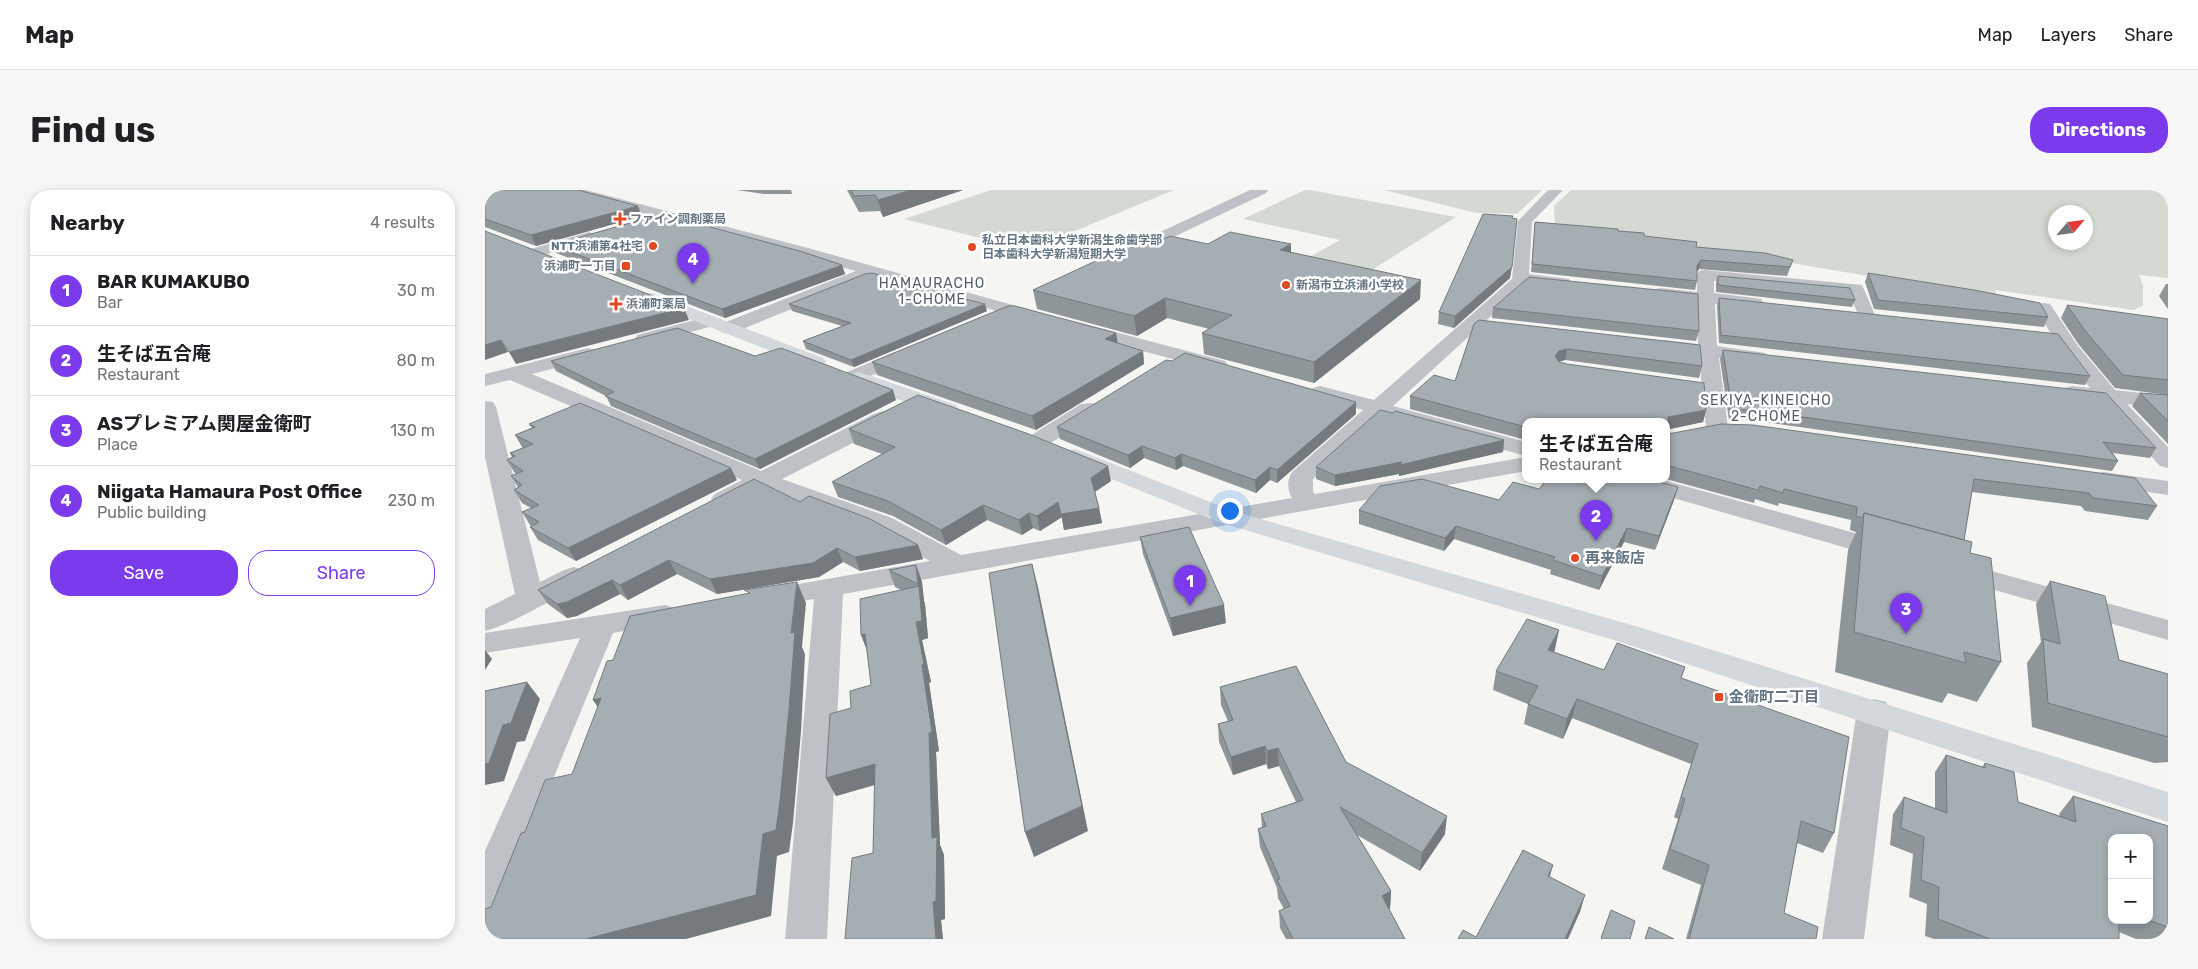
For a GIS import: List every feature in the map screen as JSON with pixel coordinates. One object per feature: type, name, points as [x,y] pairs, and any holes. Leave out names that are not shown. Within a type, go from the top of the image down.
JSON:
[{"type":"street","points":[[570,190],[669,215],[1010,310],[1235,370]]},
{"type":"street","points":[[1099,267],[1261,190]]},
{"type":"street","points":[[1309,502],[1301,493],[1301,477],[1520,281],[1525,220],[1556,190]]},
{"type":"street","points":[[640,223],[669,215]]},
{"type":"street","points":[[537,252],[603,234]]},
{"type":"street","points":[[511,242],[573,266]]},
{"type":"street","points":[[626,344],[719,325],[871,271]]},
{"type":"street","points":[[1741,429],[1709,430],[1703,386],[1708,351],[1705,274],[1857,289],[1866,315]]},
{"type":"street","points":[[1520,278],[1578,284]]},
{"type":"street","points":[[628,288],[719,325],[974,419]]},
{"type":"street","points":[[1646,292],[1771,305]]},
{"type":"street","points":[[982,322],[1028,301]]},
{"type":"street","points":[[2063,311],[2044,308],[2060,336],[2107,396],[2168,461]]},
{"type":"street","points":[[1847,313],[1885,317]]},
{"type":"street","points":[[1472,323],[1501,326]]},
{"type":"street","points":[[2040,334],[2060,336]]},
{"type":"street","points":[[1649,344],[1776,359]]},
{"type":"street","points":[[854,376],[927,345]]},
{"type":"street","points":[[485,380],[608,349]]},
{"type":"street","points":[[1153,370],[1178,354]]},
{"type":"street","points":[[514,374],[761,480],[883,524],[959,565]]},
{"type":"street","points":[[1303,388],[1522,447]]},
{"type":"street","points":[[2050,389],[2168,402]]},
{"type":"street","points":[[708,507],[919,400]]},
{"type":"street","points":[[1029,438],[1104,400]]},
{"type":"street","points":[[485,407],[530,599]]},
{"type":"street","points":[[1029,438],[1227,517],[1631,635],[2168,807]]},
{"type":"street","points":[[743,602],[1522,465]]},
{"type":"street","points":[[2080,476],[2168,488]]},
{"type":"street","points":[[1648,483],[2168,630]]},
{"type":"street","points":[[485,621],[593,567]]},
{"type":"street","points":[[806,939],[829,588]]},
{"type":"street","points":[[485,643],[695,610]]},
{"type":"street","points":[[485,896],[601,625]]},
{"type":"street","points":[[1843,939],[1874,712]]},
{"type":"shaded area","points":[[991,190],[1174,190],[1029,250],[904,219]]},
{"type":"shaded area","points":[[1305,190],[1456,217],[1359,278],[1297,264],[1340,240],[1243,219]]},
{"type":"shaded area","points":[[1384,190],[1542,190],[1517,214],[1476,213]]},
{"type":"shaded area","points":[[1571,190],[2168,190],[2168,278],[2139,275],[2143,285],[2143,306],[2133,310],[1995,290],[1997,298],[1555,223],[1554,206]]},
{"type":"building","points":[[485,190],[578,190],[638,206],[531,235],[485,219]]},
{"type":"building","points":[[851,190],[911,190],[878,200],[875,195],[854,196]]},
{"type":"building","points":[[662,214],[803,252],[842,265],[722,309],[552,245]]},
{"type":"building","points":[[1483,214],[1513,216],[1512,218],[1517,219],[1512,267],[1455,316],[1439,312]]},
{"type":"building","points":[[1535,222],[1618,229],[1618,231],[1644,233],[1644,236],[1697,242],[1696,247],[1765,253],[1793,260],[1790,267],[1701,260],[1697,266],[1697,281],[1532,264]]},
{"type":"building","points":[[485,231],[684,308],[509,352],[501,340],[485,345]]},
{"type":"building","points":[[1230,232],[1291,244],[1280,250],[1421,280],[1314,362],[1202,333],[1232,315],[1165,298],[1134,316],[1033,290],[1139,241],[1153,244],[1170,236],[1208,244]]},
{"type":"building","points":[[872,273],[985,304],[851,360],[803,341],[851,323],[789,304],[865,274]]},
{"type":"building","points":[[1868,273],[2040,303],[2048,317],[1878,300]]},
{"type":"building","points":[[1718,276],[1850,288],[1855,300],[1718,285]]},
{"type":"building","points":[[1529,277],[1698,294],[1699,331],[1493,308]]},
{"type":"building","points":[[1719,298],[2058,334],[2090,376],[1721,335]]},
{"type":"building","points":[[2067,305],[2168,319],[2168,380],[2123,375],[2086,332]]},
{"type":"building","points":[[1008,306],[1015,306],[1116,333],[1105,339],[1143,351],[1032,416],[872,362]]},
{"type":"building","points":[[1479,320],[1700,345],[1702,366],[1567,349],[1559,351],[1555,356],[1559,362],[1567,364],[1704,383],[1706,410],[1668,418],[1522,418],[1522,426],[1410,396],[1434,375],[1455,381],[1474,324]]},
{"type":"building","points":[[677,328],[755,356],[781,348],[893,390],[755,459],[605,396],[614,392],[551,361]]},
{"type":"building","points":[[1723,350],[2106,393],[2156,448],[2103,442],[2118,461],[1752,410],[1732,410]]},
{"type":"building","points":[[1185,353],[1356,402],[1277,470],[1270,467],[1255,480],[1181,454],[1175,458],[1142,446],[1128,455],[1057,427],[1166,360],[1172,361]]},
{"type":"building","points":[[2140,393],[2168,395],[2168,421]]},
{"type":"building","points":[[918,395],[1026,433],[1108,466],[1091,478],[1099,508],[1061,514],[1058,502],[1037,516],[1029,513],[1019,520],[983,505],[941,530],[888,501],[832,482],[895,447],[849,429]]},
{"type":"building","points":[[580,403],[731,468],[568,548],[530,527],[539,522],[522,512],[539,505],[514,490],[522,485],[511,476],[523,471],[507,460],[515,456],[510,453],[533,444],[515,435],[535,427],[529,424]]},
{"type":"building","points":[[1380,410],[1393,413],[1395,411],[1504,440],[1400,465],[1402,462],[1335,475],[1316,467]]},
{"type":"building","points":[[1721,424],[1753,425],[2135,478],[2157,506],[2093,498],[2089,493],[1974,479],[1964,540],[1864,513],[1862,518],[1856,516],[1857,507],[1784,489],[1783,493],[1760,486],[1758,490],[1670,466],[1670,434]]},
{"type":"building","points":[[754,479],[800,502],[809,496],[868,518],[918,545],[855,557],[837,548],[813,563],[710,579],[669,560],[620,585],[612,580],[567,602],[557,604],[538,590]]},
{"type":"building","points":[[1422,479],[1499,500],[1513,482],[1539,489],[1544,483],[1663,483],[1678,487],[1659,536],[1627,528],[1602,576],[1553,560],[1555,557],[1456,526],[1445,538],[1359,510],[1380,486]]},
{"type":"building","points":[[1864,513],[1972,542],[1970,553],[1991,558],[2001,662],[1964,652],[1966,663],[1854,632]]},
{"type":"building","points":[[1189,527],[1224,605],[1170,618],[1140,537]]},
{"type":"building","points":[[1032,564],[1082,806],[1025,832],[989,573]]},
{"type":"building","points":[[916,565],[918,584],[889,570]]},
{"type":"building","points":[[2050,581],[2105,596],[2119,660],[2168,674],[2168,737],[2048,703],[2043,639],[2060,644]]},
{"type":"building","points":[[797,582],[791,633],[795,632],[780,801],[776,830],[763,834],[756,895],[586,939],[485,939],[485,909],[491,907],[521,833],[525,832],[545,780],[572,774],[601,698],[593,700],[607,661],[613,660],[630,616],[750,593],[744,590]]},
{"type":"building","points":[[919,586],[922,621],[916,622],[924,664],[922,665],[932,732],[929,733],[932,838],[937,837],[936,901],[933,902],[936,939],[845,939],[852,858],[873,853],[875,764],[826,778],[830,714],[851,708],[850,691],[871,685],[865,634],[861,635],[860,599]]},
{"type":"building","points":[[1527,619],[1559,630],[1548,650],[1604,670],[1617,643],[1685,667],[1681,678],[1849,737],[1834,833],[1801,821],[1784,913],[1818,927],[1816,939],[1689,939],[1709,865],[1670,849],[1685,799],[1681,797],[1698,744],[1577,699],[1567,719],[1528,704],[1538,686],[1496,671]]},
{"type":"building","points":[[1296,666],[1346,762],[1447,816],[1422,853],[1340,807],[1391,891],[1382,896],[1405,939],[1293,939],[1279,911],[1290,906],[1277,880],[1280,879],[1258,829],[1266,826],[1261,814],[1303,800],[1278,748],[1267,751],[1265,746],[1231,757],[1218,724],[1233,720],[1220,687]]},
{"type":"building","points":[[527,682],[511,723],[503,725],[489,763],[485,764],[485,691]]},
{"type":"building","points":[[1946,755],[1985,768],[1985,763],[2014,772],[2018,802],[2076,822],[2073,796],[2168,826],[2168,927],[2153,922],[2153,834],[2108,834],[2108,924],[2119,924],[2119,939],[1990,939],[1938,919],[1939,887],[1921,880],[1924,837],[1901,828],[1904,797],[1947,813]]},
{"type":"building","points":[[1523,850],[1553,865],[1548,876],[1585,895],[1565,939],[1458,939],[1463,930],[1476,937]]},
{"type":"building","points":[[1611,910],[1635,921],[1630,939],[1601,938]]},
{"type":"building","points":[[1649,927],[1674,939],[1645,939]]},
{"type":"place","name":"ファイン調剤薬局","points":[[620,219]]},
{"type":"place","name":"NTT浜浦第4社宅","points":[[653,246]]},
{"type":"place","name":"私立日本歯科大学新潟生命歯学部 日本歯科大学新潟短期大学","points":[[972,247]]},
{"type":"place","name":"浜浦町一丁目","points":[[626,266]]},
{"type":"place","name":"Niigata Hamaura Post Office","points":[[693,284]]},
{"type":"place","name":"新潟市立浜浦小学校","points":[[1286,285]]},
{"type":"place","name":"浜浦町薬局","points":[[616,304]]},
{"type":"place","name":"生そば五合庵","points":[[1596,541]]},
{"type":"place","name":"再来飯店","points":[[1575,558]]},
{"type":"place","name":"BAR KUMAKUBO","points":[[1190,606]]},
{"type":"place","name":"ASプレミアム関屋金衛町","points":[[1906,634]]},
{"type":"place","name":"金衛町二丁目","points":[[1719,697]]},
{"type":"district","name":"HAMAURACHO 1-CHOME","points":[[932,292]]},
{"type":"district","name":"SEKIYA-KINEICHO 2-CHOME","points":[[1766,408]]}]
